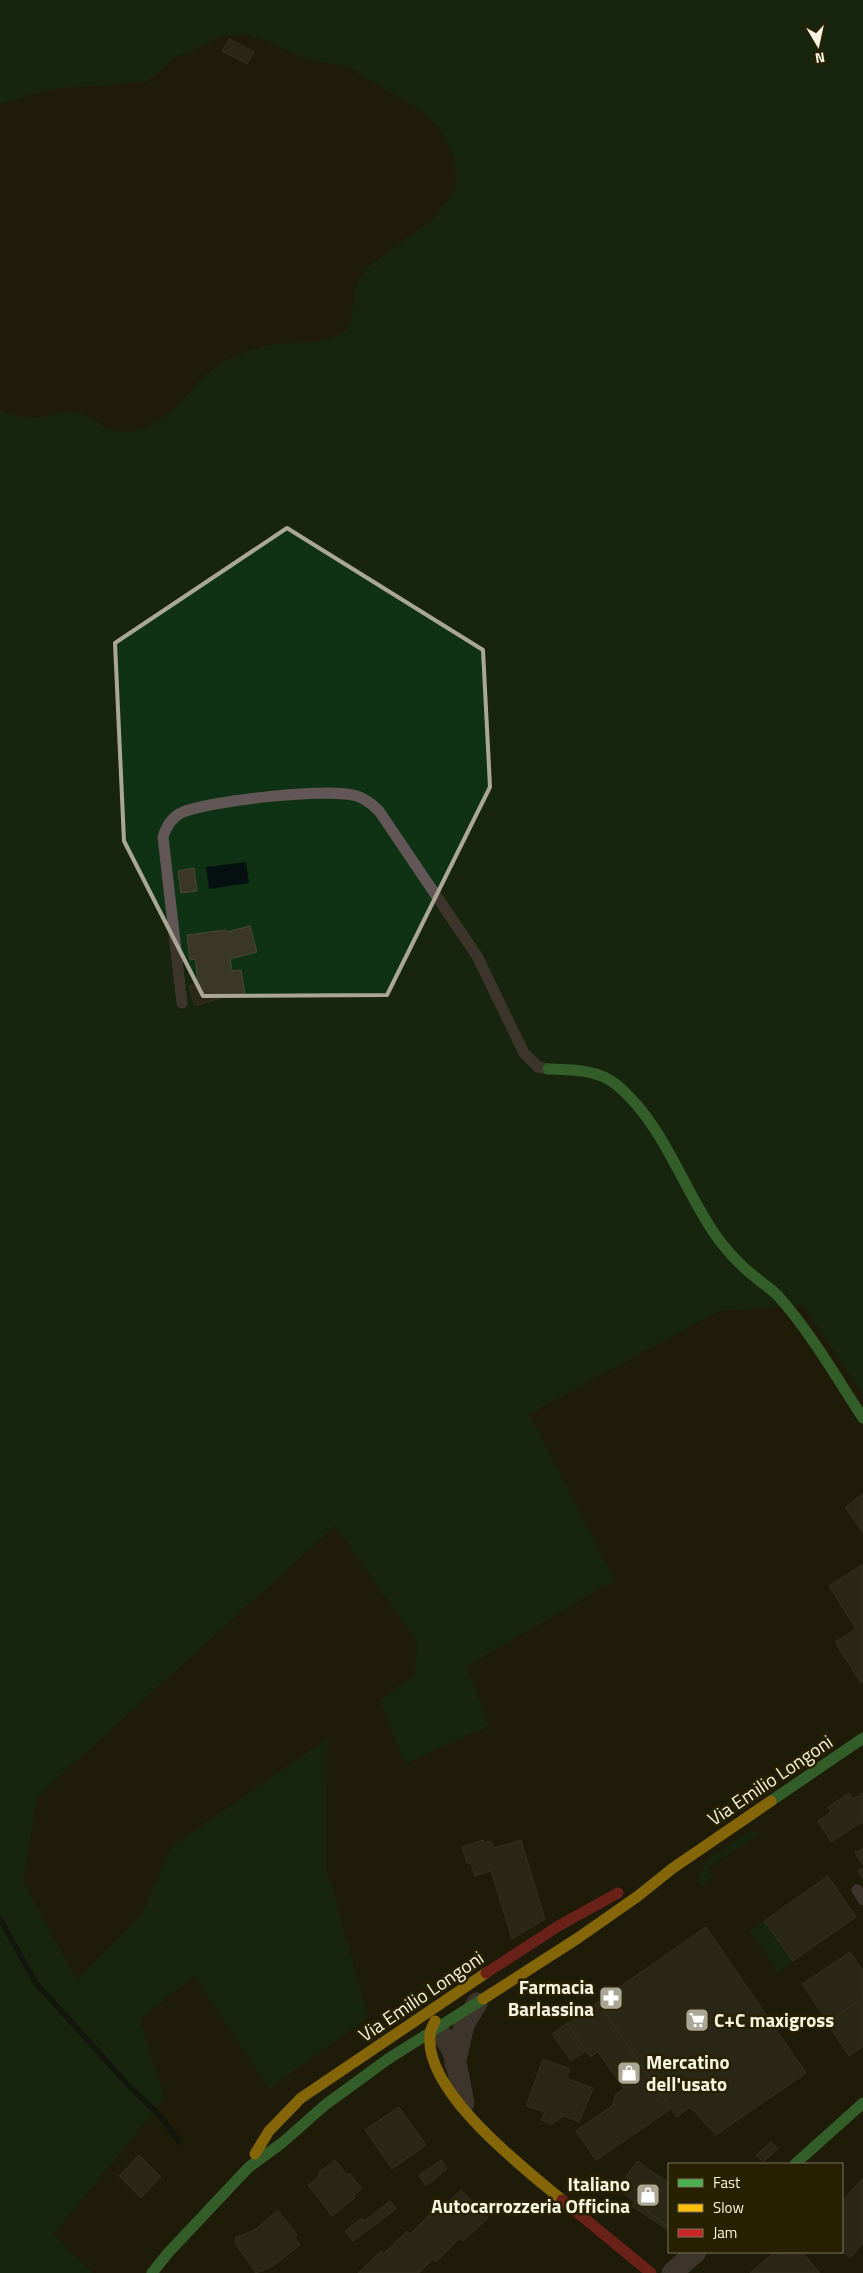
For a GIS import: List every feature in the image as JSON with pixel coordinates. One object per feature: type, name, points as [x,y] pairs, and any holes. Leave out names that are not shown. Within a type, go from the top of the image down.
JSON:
[{"type":"street","points":[[548,1069],[589,1071],[603,1075],[617,1085],[641,1112],[659,1137],[714,1232],[739,1263],[777,1295],[798,1322],[863,1418]]},
{"type":"street","name":"Via Emilio Longoni","points":[[152,2273],[168,2253],[249,2167],[282,2143],[325,2106],[388,2059],[578,1938],[638,1896],[672,1868],[863,1738]]},
{"type":"street","name":"Via Emilio Longoni","points":[[249,2167],[261,2139],[285,2112],[301,2098],[427,2011],[560,1925],[601,1902],[672,1868]]},
{"type":"street","name":"Via Emilio Longoni","points":[[432,2031],[436,2019],[548,1947],[560,1925]]},
{"type":"street","points":[[448,2068],[464,2025],[477,2002]]},
{"type":"street","name":"Via Emilio Longoni","points":[[301,2098],[324,2091],[399,2040],[419,2029],[432,2031]]},
{"type":"street","points":[[432,2031],[449,2044],[448,2068],[466,2111],[480,2130],[651,2273]]},
{"type":"street","points":[[388,2059],[412,2055],[448,2068]]},
{"type":"street","points":[[796,2163],[863,2104]]},
{"type":"street","points":[[672,2273],[695,2253]]},
{"type":"lane","points":[[182,1003],[164,844],[166,829],[172,819],[181,813],[208,805],[256,798],[345,794],[370,802],[378,811],[451,916],[476,956],[524,1053],[538,1067],[548,1069]]},
{"type":"highlighted area","points":[[287,528],[483,650],[490,787],[387,995],[203,996],[124,841],[115,643]]},
{"type":"green space","points":[[0,0],[863,0],[863,1395],[803,1305],[719,1311],[529,1414],[615,1580],[467,1666],[489,1726],[405,1764],[380,1700],[415,1675],[417,1642],[335,1526],[37,1797],[23,1882],[77,1980],[142,1914],[171,1847],[327,1739],[326,1866],[368,2017],[269,2089],[194,1976],[140,2019],[165,2098],[54,2234],[92,2273],[0,2273],[0,411],[28,417],[74,412],[86,415],[110,430],[117,432],[137,430],[165,416],[208,373],[235,356],[275,344],[325,340],[334,337],[350,326],[357,283],[365,269],[431,221],[452,195],[456,184],[455,163],[451,150],[438,127],[427,115],[348,67],[298,57],[271,42],[246,34],[223,36],[195,50],[173,58],[154,77],[144,82],[54,89],[0,105]]},
{"type":"green space","points":[[751,1831],[761,1833],[707,1868],[713,1878],[701,1886],[697,1881],[708,1859]]},
{"type":"green space","points":[[764,1921],[793,1961],[778,1972],[750,1931]]},
{"type":"shaded area","points":[[246,862],[249,883],[209,889],[206,867]]},
{"type":"building","points":[[229,39],[254,52],[247,64],[222,51]]},
{"type":"building","points":[[194,868],[197,891],[181,893],[178,871]]},
{"type":"building","points":[[250,926],[257,952],[230,959],[232,971],[241,970],[245,994],[223,997],[195,1006],[189,986],[196,984],[195,979],[198,979],[195,959],[190,960],[187,935],[226,930],[227,932]]},
{"type":"building","points":[[863,1494],[863,1533],[845,1507]]},
{"type":"building","points":[[863,1564],[863,1681],[861,1683],[835,1642],[856,1629],[829,1586]]},
{"type":"building","points":[[849,1793],[853,1799],[862,1793],[863,1795],[863,1824],[862,1822],[831,1842],[818,1821],[831,1812],[828,1807]]},
{"type":"building","points":[[483,1840],[484,1843],[491,1841],[494,1848],[521,1840],[545,1919],[512,1939],[491,1871],[475,1876],[471,1863],[467,1863],[462,1847]]},
{"type":"building","points":[[863,1848],[863,1865],[855,1853]]},
{"type":"building","points":[[863,1868],[863,1879],[858,1871]]},
{"type":"building","points":[[828,1876],[856,1917],[793,1961],[764,1921]]},
{"type":"building","points":[[706,1927],[806,2073],[716,2135],[690,2107],[677,2117],[598,2002]]},
{"type":"building","points":[[850,1952],[863,1971],[863,1998],[828,2022],[802,1984]]},
{"type":"building","points":[[863,1998],[863,2046],[849,2056],[827,2023]]},
{"type":"building","name":"Mercatino dell'usato","points":[[598,2002],[671,2109],[596,2160],[576,2131],[612,2106],[616,2094],[624,2089],[598,2052],[590,2057],[567,2023]]},
{"type":"building","points":[[567,2023],[586,2051],[571,2061],[552,2034]]},
{"type":"building","points":[[543,2059],[570,2069],[566,2078],[593,2088],[579,2122],[564,2116],[552,2124],[541,2120],[545,2112],[526,2106]]},
{"type":"building","points":[[399,2107],[426,2145],[392,2169],[365,2130]]},
{"type":"building","points":[[771,2142],[778,2149],[763,2162],[756,2155]]},
{"type":"building","points":[[139,2155],[161,2177],[141,2198],[119,2176]]},
{"type":"building","points":[[335,2160],[362,2189],[353,2196],[355,2198],[332,2216],[308,2185],[320,2176],[318,2173]]},
{"type":"building","points":[[441,2160],[447,2169],[426,2186],[419,2175]]},
{"type":"building","name":"Italiano Autocarrozzeria Officina","points":[[637,2161],[668,2182],[668,2226],[618,2189]]},
{"type":"building","points":[[863,2178],[863,2243],[850,2258],[843,2251],[843,2200]]},
{"type":"building","points":[[461,2190],[488,2218],[463,2241],[460,2238],[436,2262],[433,2259],[419,2273],[358,2273],[381,2251],[383,2254],[407,2231],[410,2234],[434,2210],[437,2213]]},
{"type":"building","points":[[390,2201],[396,2209],[353,2241],[345,2231],[362,2218],[364,2221]]},
{"type":"building","points":[[634,2201],[668,2226],[668,2230],[632,2206]]},
{"type":"building","points":[[278,2210],[297,2235],[294,2237],[300,2245],[273,2266],[256,2273],[234,2242],[237,2241],[235,2238],[256,2229]]},
{"type":"building","points":[[773,2253],[803,2253],[820,2273],[750,2273]]},
{"type":"waterway","points":[[0,1919],[36,1983],[129,2086],[162,2118],[179,2142]]},
{"type":"traffic: fast","points":[[548,1069],[584,1071],[602,1076],[617,1085],[633,1101],[659,1136],[718,1239],[738,1262],[776,1294],[791,1311],[863,1418]]},
{"type":"traffic: fast","points":[[771,1801],[863,1738]]},
{"type":"traffic: fast","points":[[152,2273],[168,2253],[249,2167],[282,2143],[325,2105],[388,2059],[483,1999]]},
{"type":"traffic: fast","points":[[796,2163],[863,2103]]},
{"type":"traffic: slow","points":[[483,1999],[578,1938],[638,1896],[673,1868],[771,1801]]},
{"type":"traffic: slow","points":[[255,2154],[269,2131],[301,2098],[486,1973]]},
{"type":"traffic: slow","points":[[435,2021],[430,2035],[432,2057],[443,2080],[459,2104],[502,2149],[562,2200]]},
{"type":"traffic: jam","points":[[486,1973],[560,1925],[618,1893]]},
{"type":"traffic: jam","points":[[562,2200],[651,2273]]},
{"type":"place","name":"Farmacia Barlassina","points":[[611,1998]]},
{"type":"place","name":"C+C maxigross","points":[[697,2020]]},
{"type":"place","name":"Mercatino dell'usato","points":[[629,2073]]},
{"type":"place","name":"Italiano Autocarrozzeria Officina","points":[[648,2195]]}]
